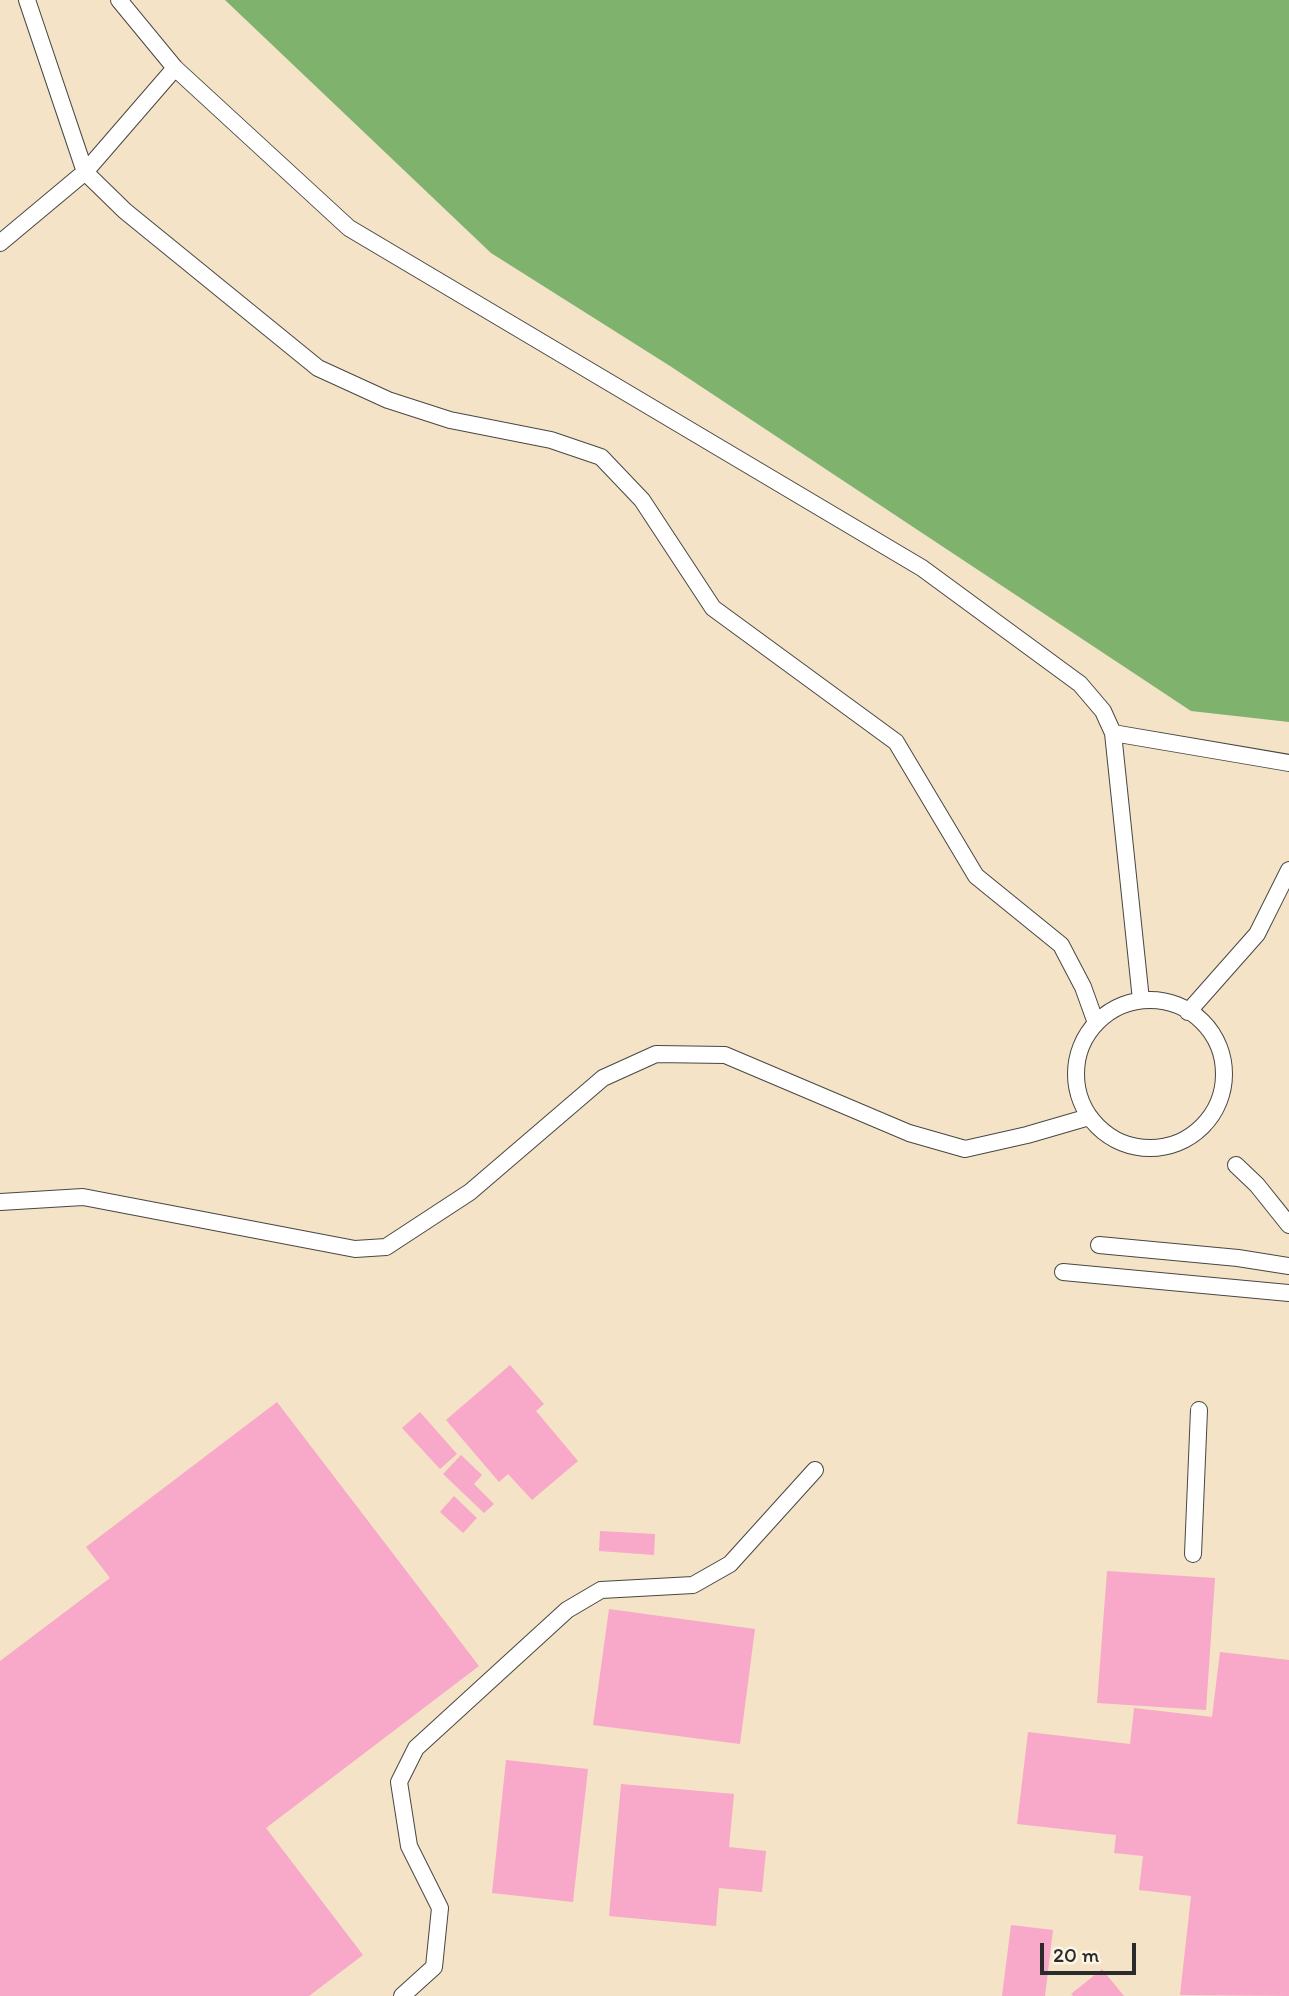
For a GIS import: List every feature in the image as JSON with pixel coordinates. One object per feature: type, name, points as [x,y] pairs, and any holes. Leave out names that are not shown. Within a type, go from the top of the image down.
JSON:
[{"type":"lane","points":[[27,0],[44,57],[85,172],[125,211],[318,368],[388,400],[450,420],[551,440],[601,457],[642,500],[713,608],[896,742],[976,876],[1061,945],[1083,987],[1096,1023]]},
{"type":"lane","points":[[119,0],[176,68],[349,228],[922,568],[1080,684],[1103,711],[1113,733],[1141,1000]]},
{"type":"lane","points":[[0,243],[85,172],[176,68]]},
{"type":"lane","points":[[1113,733],[1289,763]]},
{"type":"lane","points":[[1188,1012],[1257,934],[1289,870]]},
{"type":"lane","points":[[1141,1000],[1167,1001],[1201,1019],[1217,1040],[1223,1056],[1224,1082],[1217,1107],[1204,1125],[1183,1141],[1158,1148],[1131,1146],[1107,1135],[1089,1117],[1077,1089],[1076,1063],[1081,1045],[1096,1023],[1116,1008],[1141,1000]]},
{"type":"lane","points":[[0,1202],[83,1197],[355,1249],[386,1247],[470,1192],[603,1079],[656,1054],[725,1055],[909,1133],[965,1149],[1089,1117]]},
{"type":"lane","points":[[1236,1166],[1257,1185],[1289,1225]]},
{"type":"lane","points":[[1099,1245],[1238,1258],[1289,1266]]},
{"type":"lane","points":[[1063,1272],[1289,1293]]},
{"type":"lane","points":[[1193,1554],[1199,1410]]},
{"type":"lane","points":[[402,1996],[435,1968],[440,1908],[409,1846],[399,1782],[416,1748],[568,1610],[601,1590],[693,1585],[730,1564],[815,1470]]},
{"type":"green space","points":[[225,0],[1289,0],[1289,722],[1191,711],[670,366],[491,253]]},
{"type":"building","points":[[510,1365],[544,1404],[536,1411],[578,1461],[532,1500],[508,1474],[499,1482],[446,1420]]},
{"type":"building","points":[[277,1402],[479,1666],[266,1828],[363,1955],[309,1996],[0,1996],[0,1661],[110,1578],[86,1547]]},
{"type":"building","points":[[420,1412],[457,1454],[440,1469],[402,1428]]},
{"type":"building","points":[[461,1455],[482,1475],[474,1484],[494,1504],[484,1513],[443,1474]]},
{"type":"building","points":[[454,1496],[477,1518],[463,1533],[440,1512]]},
{"type":"building","points":[[600,1531],[655,1534],[654,1555],[599,1551]]},
{"type":"building","points":[[1107,1571],[1215,1578],[1206,1710],[1097,1703]]},
{"type":"building","points":[[609,1609],[755,1629],[740,1744],[593,1725]]},
{"type":"building","points":[[1220,1652],[1289,1660],[1289,1996],[1180,1995],[1191,1896],[1139,1890],[1143,1856],[1114,1853],[1116,1835],[1017,1824],[1028,1732],[1130,1744],[1134,1708],[1212,1717]]},
{"type":"building","points":[[506,1760],[588,1769],[573,1902],[492,1893]]},
{"type":"building","points":[[621,1784],[734,1794],[729,1847],[766,1851],[762,1892],[719,1888],[716,1926],[609,1916]]},
{"type":"building","points":[[1011,1925],[1053,1930],[1045,1996],[1002,1996]]},
{"type":"building","points":[[1102,1969],[1124,1996],[1071,1994]]}]
